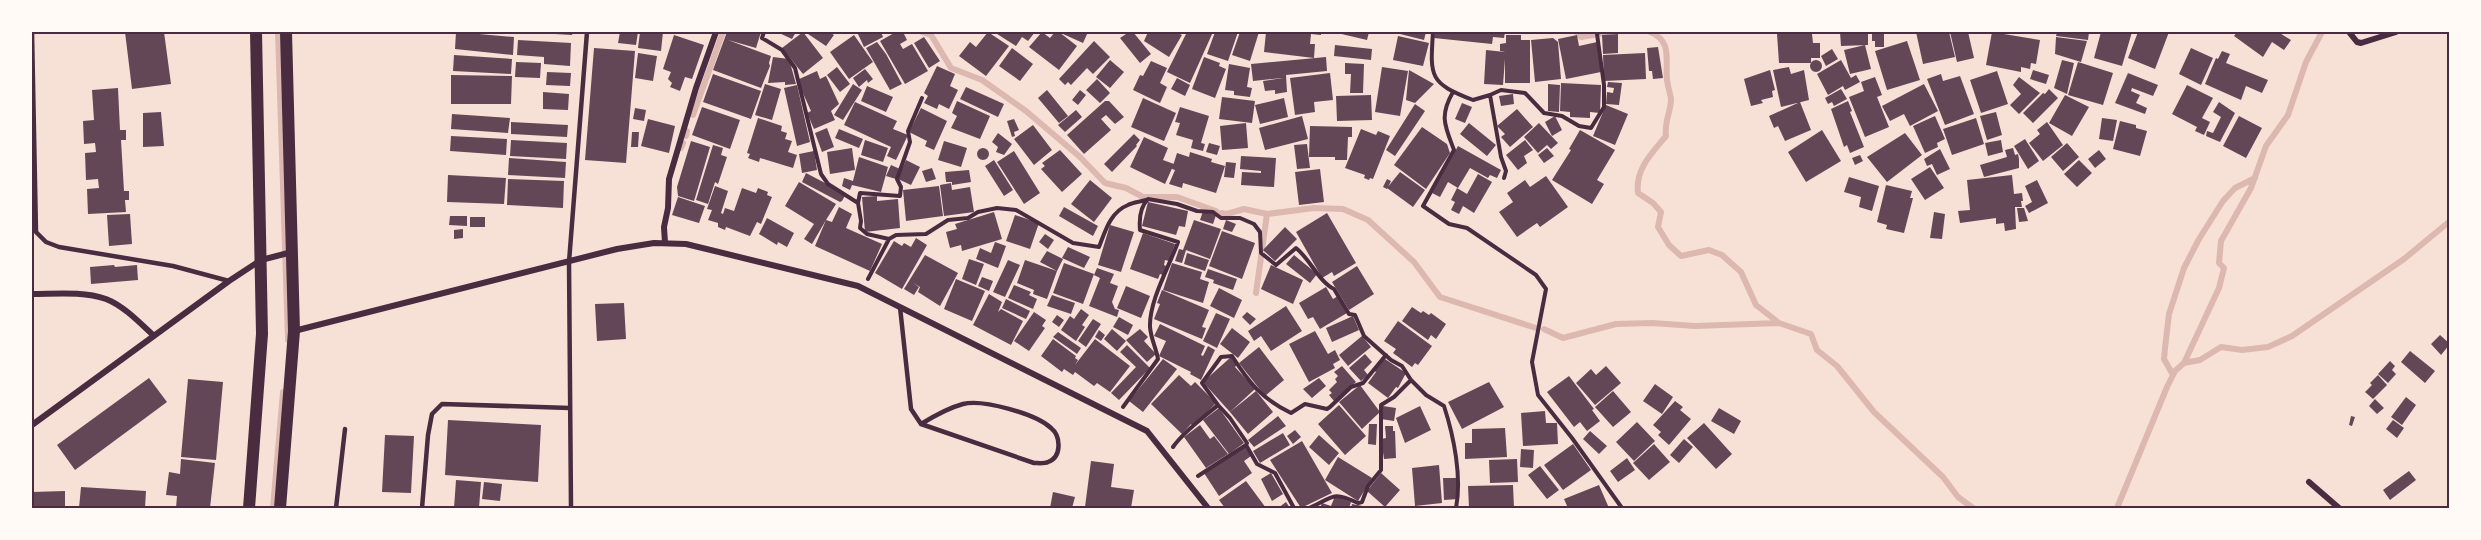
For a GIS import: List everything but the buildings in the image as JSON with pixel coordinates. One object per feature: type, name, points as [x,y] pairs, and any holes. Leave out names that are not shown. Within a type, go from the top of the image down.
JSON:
[{"type":"main road","points":[[249,508],[262,334],[256,32]]},
{"type":"main road","points":[[280,508],[294,331],[286,32]]},
{"type":"street","points":[[665,243],[664,227],[668,208],[669,178],[696,88],[716,32]]},
{"type":"street","points":[[2349,32],[2357,42],[2361,43],[2396,32]]},
{"type":"street","points":[[294,331],[617,249],[665,243],[686,244],[863,289],[1147,430],[1208,508]]},
{"type":"street","points":[[32,425],[229,281],[261,260],[292,252]]},
{"type":"street","points":[[32,294],[72,294],[106,300],[133,316],[154,336]]},
{"type":"street","points":[[2309,482],[2339,508]]},
{"type":"lane","points":[[32,32],[36,232],[46,242],[59,247],[173,266],[229,281]]},
{"type":"lane","points":[[571,508],[569,262],[587,32]]},
{"type":"lane","points":[[900,308],[911,409],[921,424],[1034,463],[1046,463],[1055,458],[1059,447],[1058,436],[1041,420],[978,403],[951,408],[921,424]]},
{"type":"lane","points":[[422,508],[432,414],[442,404],[570,408]]},
{"type":"lane","points":[[336,508],[345,429]]},
{"type":"path","points":[[764,32],[762,38],[782,50],[795,68],[821,174],[828,183],[858,203]]},
{"type":"path","points":[[1433,32],[1432,53],[1435,79],[1441,86],[1473,100],[1501,90],[1525,93],[1544,113],[1562,116],[1579,126],[1591,128],[1604,107],[1604,85],[1596,32],[1599,32]]},
{"type":"path","points":[[1453,92],[1444,107],[1444,115],[1454,150],[1423,207],[1441,220],[1467,228],[1536,275],[1546,289],[1532,362],[1538,395],[1622,508]]},
{"type":"path","points":[[1490,94],[1501,157],[1506,171],[1504,178]]},
{"type":"path","points":[[888,239],[867,234],[860,228],[858,203],[860,194],[900,196],[901,187],[897,179],[910,142],[908,131],[922,98]]},
{"type":"path","points":[[1118,416],[1158,359],[1153,348],[1150,324],[1153,305],[1178,242],[1140,230],[1141,209],[1148,199]]},
{"type":"path","points":[[863,289],[888,239],[896,235],[926,234],[948,220],[968,218],[978,212],[997,208],[1016,210],[1073,243],[1099,247],[1104,230],[1114,215],[1127,205],[1148,199],[1177,204],[1197,211],[1213,212],[1221,218],[1240,218],[1254,224],[1260,232],[1261,253],[1276,265],[1296,248],[1306,256],[1334,289],[1349,314],[1355,315],[1364,336],[1402,366],[1411,380],[1426,395],[1444,406],[1455,441],[1454,455],[1459,495],[1456,508]]},
{"type":"path","points":[[1294,508],[1275,473],[1257,464],[1247,443],[1202,383],[1221,357],[1232,356],[1259,393],[1269,402],[1291,413],[1305,404],[1327,409],[1351,387],[1363,383],[1386,355]]},
{"type":"path","points":[[1309,508],[1328,497],[1341,495],[1359,503],[1362,502],[1368,486],[1381,470],[1381,405],[1394,397],[1411,380]]},
{"type":"path","points":[[1168,459],[1173,446],[1182,435],[1196,426],[1218,405]]},
{"type":"path","points":[[1188,484],[1246,445]]},
{"type":"waterway","points":[[278,32],[288,340]]},
{"type":"waterway","points":[[693,115],[723,32]]},
{"type":"waterway","points":[[922,32],[931,35],[951,68],[982,80],[1026,111],[1080,157],[1105,183],[1126,188],[1143,197],[1177,197],[1216,211]]},
{"type":"waterway","points":[[1577,32],[1581,37],[1611,32]]},
{"type":"waterway","points":[[1650,32],[1657,36],[1665,46],[1671,104],[1666,136],[1642,169],[1639,176],[1638,193],[1653,203],[1661,212],[1658,227],[1669,245],[1681,256],[1709,250],[1722,255],[1741,272],[1756,305],[1779,323],[1811,334],[1817,350],[1837,366],[1874,412],[1943,477],[1958,497],[1973,508]]},
{"type":"waterway","points":[[2117,508],[2167,387],[2175,371],[2184,363],[2219,288],[2224,268],[2219,263],[2221,241],[2251,188],[2266,146],[2288,115],[2306,62],[2322,32]]},
{"type":"waterway","points":[[686,136],[687,131]]},
{"type":"waterway","points":[[681,148],[683,143]]},
{"type":"waterway","points":[[2173,375],[2164,359],[2165,348],[2169,314],[2184,268],[2223,201],[2235,188],[2255,178]]},
{"type":"waterway","points":[[1221,213],[1227,214],[1244,209],[1267,214],[1314,208],[1343,209],[1368,220],[1414,262],[1440,297],[1536,328]]},
{"type":"waterway","points":[[1256,293],[1267,214]]},
{"type":"waterway","points":[[2184,363],[2200,360],[2221,347],[2242,350],[2268,347],[2292,336],[2404,259],[2450,221]]},
{"type":"waterway","points":[[1544,329],[1563,338],[1616,324],[1652,323],[1695,326],[1779,323]]},
{"type":"waterway","points":[[273,508],[283,392]]}]
